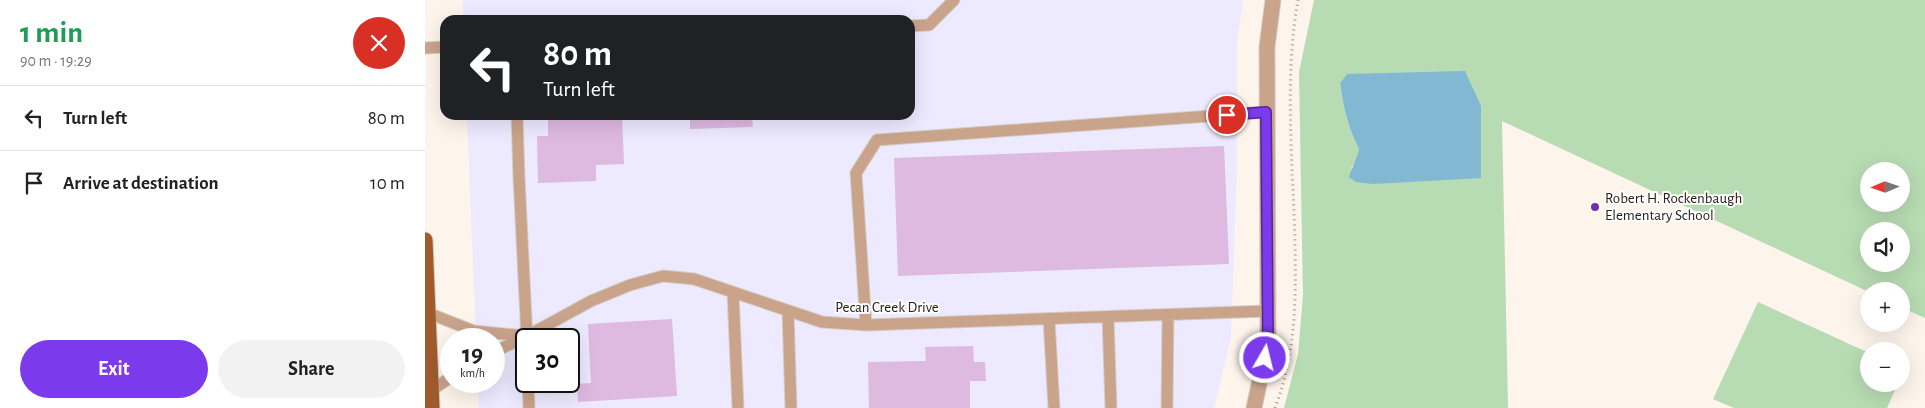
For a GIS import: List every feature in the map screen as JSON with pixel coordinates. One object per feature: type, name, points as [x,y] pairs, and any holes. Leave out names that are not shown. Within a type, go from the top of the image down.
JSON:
[{"type":"main road","points":[[425,240],[432,408]]},
{"type":"street","points":[[1254,408],[1268,342],[1266,112],[1267,47],[1273,0]]},
{"type":"lane","points":[[915,26],[929,25],[954,0]]},
{"type":"lane","points":[[425,48],[440,47]]},
{"type":"lane","points":[[866,325],[856,173],[877,140],[1266,112]]},
{"type":"lane","points":[[517,120],[527,328]]},
{"type":"lane","name":"Pecan Creek Drive","points":[[543,328],[591,301],[630,285],[663,276],[694,279],[823,322],[866,325],[1268,311]]},
{"type":"lane","points":[[733,293],[738,408]]},
{"type":"lane","points":[[788,311],[791,408]]},
{"type":"lane","points":[[428,313],[474,331],[515,336]]},
{"type":"lane","points":[[1167,408],[1168,315]]},
{"type":"lane","points":[[1108,317],[1111,408]]},
{"type":"lane","points":[[1049,319],[1054,408]]},
{"type":"lane","points":[[432,390],[440,385]]},
{"type":"lane","points":[[528,393],[529,408]]},
{"type":"path","points":[[1275,408],[1285,383],[1294,336],[1295,264],[1290,76],[1298,0]]},
{"type":"shaded area","points":[[463,0],[1243,0],[1237,43],[1237,166],[1231,338],[1214,408],[479,408],[478,393],[505,393],[505,328],[476,328],[467,120],[915,120],[915,15],[463,15]]},
{"type":"green space","points":[[1314,0],[1925,0],[1925,318],[1910,311],[1910,282],[1860,282],[1860,288],[1502,121],[1508,408],[1284,408],[1298,354],[1303,296],[1299,72]],"holes":[[[1347,74],[1372,184],[1351,168],[1357,160],[1359,149],[1349,125],[1340,83]]]},
{"type":"green space","points":[[1758,302],[1860,349],[1860,392],[1894,392],[1887,408],[1734,408],[1713,399]]},
{"type":"water","points":[[1465,71],[1481,106],[1481,178],[1372,184],[1356,182],[1349,177],[1359,149],[1347,117],[1340,83],[1347,74]]},
{"type":"building","points":[[548,120],[622,120],[624,164],[596,165],[596,181],[538,183],[537,136],[548,136]]},
{"type":"building","points":[[690,120],[752,120],[753,127],[690,129]]},
{"type":"building","points":[[1224,146],[1229,264],[898,276],[894,158]]},
{"type":"building","points":[[672,319],[677,396],[578,402],[580,384],[591,383],[588,324]]},
{"type":"building","points":[[973,346],[974,362],[985,362],[986,381],[970,381],[970,408],[869,408],[868,362],[926,361],[925,347]]},
{"type":"place","name":"Robert H. Rockenbaugh Elementary School","points":[[1595,207]]},
{"type":"route","points":[[1227,115],[1266,112],[1268,342],[1265,358]]}]
